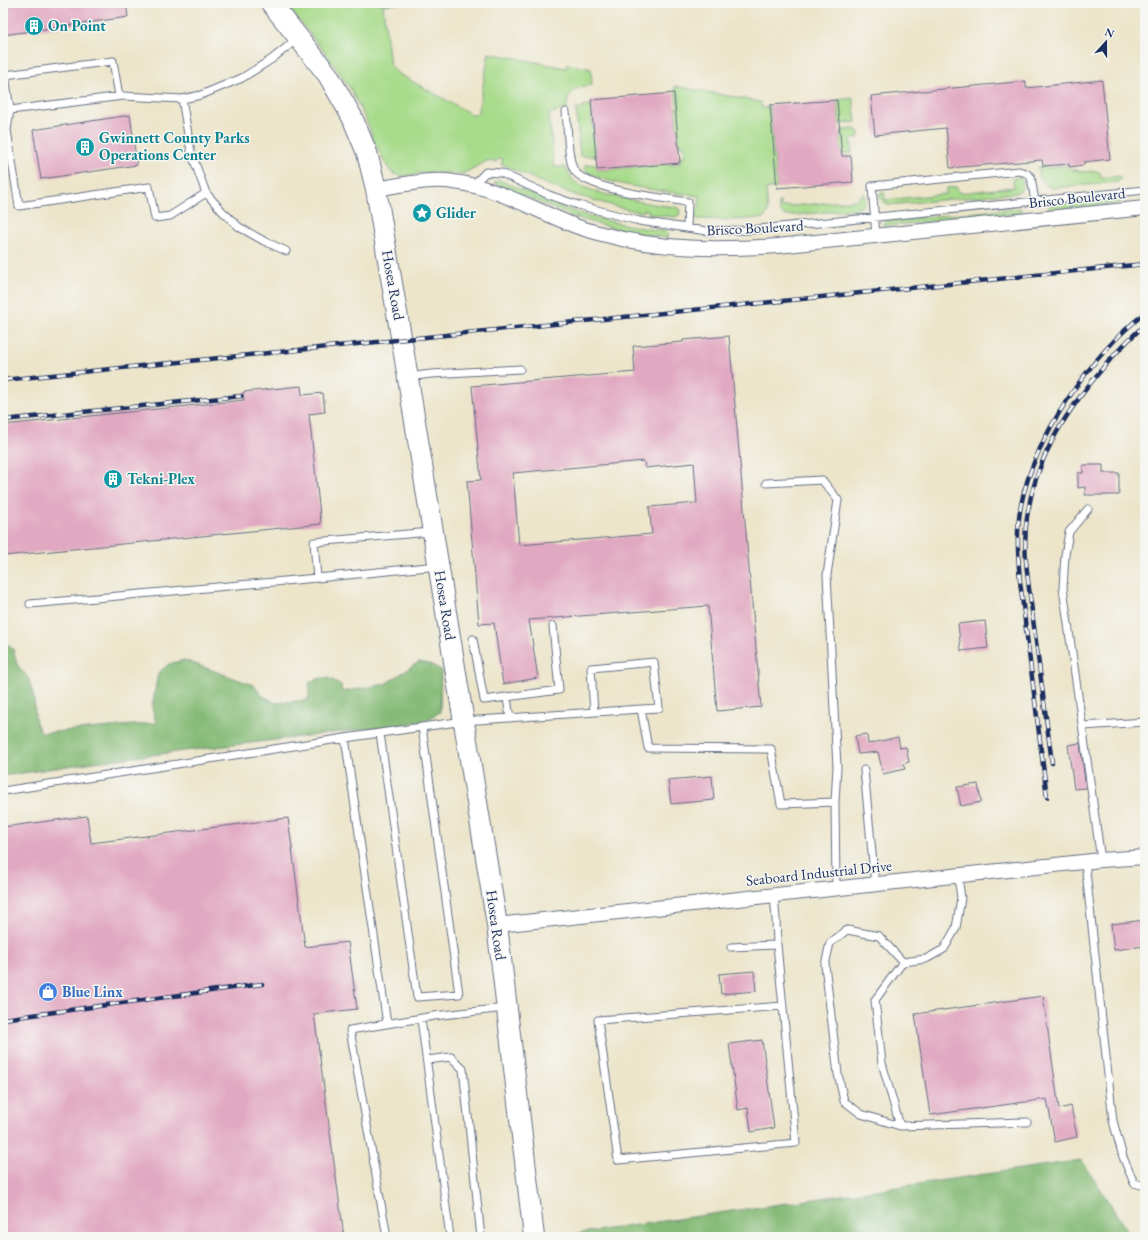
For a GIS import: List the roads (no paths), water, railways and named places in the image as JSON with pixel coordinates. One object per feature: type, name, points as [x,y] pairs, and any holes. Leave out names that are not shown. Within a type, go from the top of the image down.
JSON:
[{"type":"street","name":"Hosea Road","points":[[271,3],[328,75],[352,117],[367,152],[376,189],[408,377],[496,925],[534,1237]]},
{"type":"street","name":"Brisco Boulevard","points":[[376,189],[417,182],[440,181],[473,185],[501,194],[570,224],[604,234],[663,246],[733,249],[777,246],[1145,208]]},
{"type":"street","name":"Seaboard Industrial Drive","points":[[496,925],[1101,860],[1145,857]]},
{"type":"lane","points":[[10,110],[119,96],[182,98],[201,95],[242,78],[272,59],[299,37]]},
{"type":"lane","points":[[119,96],[113,61],[6,75],[10,110],[7,130],[19,206],[149,187],[155,218],[170,216],[206,193]]},
{"type":"lane","points":[[182,98],[191,152],[206,193],[239,227],[286,251]]},
{"type":"lane","points":[[566,112],[570,161],[574,170],[580,176],[602,186],[688,202],[687,227]]},
{"type":"lane","points":[[876,236],[872,186],[1019,171],[1026,173],[1031,177],[1035,202]]},
{"type":"lane","points":[[473,185],[486,172],[501,173],[578,205],[639,221],[707,231],[750,230],[1145,190]]},
{"type":"lane","points":[[408,377],[431,374],[520,369]]},
{"type":"lane","points":[[766,483],[822,480],[838,500],[827,575],[837,767],[835,802],[836,889]]},
{"type":"lane","points":[[1088,509],[1069,532],[1065,555],[1063,588],[1101,860]]},
{"type":"lane","points":[[317,578],[314,542],[433,532]]},
{"type":"lane","points":[[30,604],[438,566]]},
{"type":"lane","points":[[473,639],[484,700],[559,690],[554,626]]},
{"type":"lane","points":[[3,791],[464,721],[659,708],[654,662],[590,668],[594,712]]},
{"type":"lane","points":[[507,698],[510,718]]},
{"type":"lane","points":[[641,709],[648,748],[772,749],[781,804],[835,802]]},
{"type":"lane","points":[[1083,726],[1145,722]]},
{"type":"lane","points":[[380,733],[417,997],[459,994],[422,727]]},
{"type":"lane","points":[[345,738],[387,1024]]},
{"type":"lane","points":[[864,770],[875,884]]},
{"type":"lane","points":[[1085,862],[1113,1121],[1134,1183],[1145,1186]]},
{"type":"lane","points":[[900,1126],[882,1063],[875,1000],[903,962],[926,959],[944,949],[956,928],[961,898],[958,876]]},
{"type":"lane","points":[[774,895],[777,945],[783,1006],[796,1143],[618,1160],[598,1020],[783,1006]]},
{"type":"lane","points":[[903,962],[879,936],[847,930],[830,943],[825,965],[838,1074],[844,1101],[861,1114],[900,1126],[1027,1122]]},
{"type":"lane","points":[[731,947],[777,945]]},
{"type":"lane","points":[[387,1237],[350,1030],[421,1018],[507,1008]]},
{"type":"lane","points":[[421,1018],[450,1237]]},
{"type":"lane","points":[[427,1060],[451,1057],[463,1069],[481,1237]]},
{"type":"railway","points":[[3,380],[1145,264]]},
{"type":"railway","points":[[1047,797],[1020,581],[1018,553],[1019,514],[1028,479],[1039,452],[1052,425],[1068,399],[1085,374],[1104,351],[1145,313]]},
{"type":"railway","points":[[1052,763],[1027,568],[1025,542],[1027,517],[1031,497],[1036,477],[1043,459],[1072,407],[1108,362],[1145,325]]},
{"type":"railway","points":[[3,420],[241,396]]},
{"type":"railway","points":[[3,1019],[262,984]]},
{"type":"place","name":"On Point","points":[[34,26]]},
{"type":"place","name":"Gwinnett County Parks Operations Center","points":[[85,147]]},
{"type":"place","name":"Glider","points":[[422,213]]},
{"type":"place","name":"Tekni-Plex","points":[[113,479]]},
{"type":"place","name":"Blue Linx","points":[[48,992]]}]
